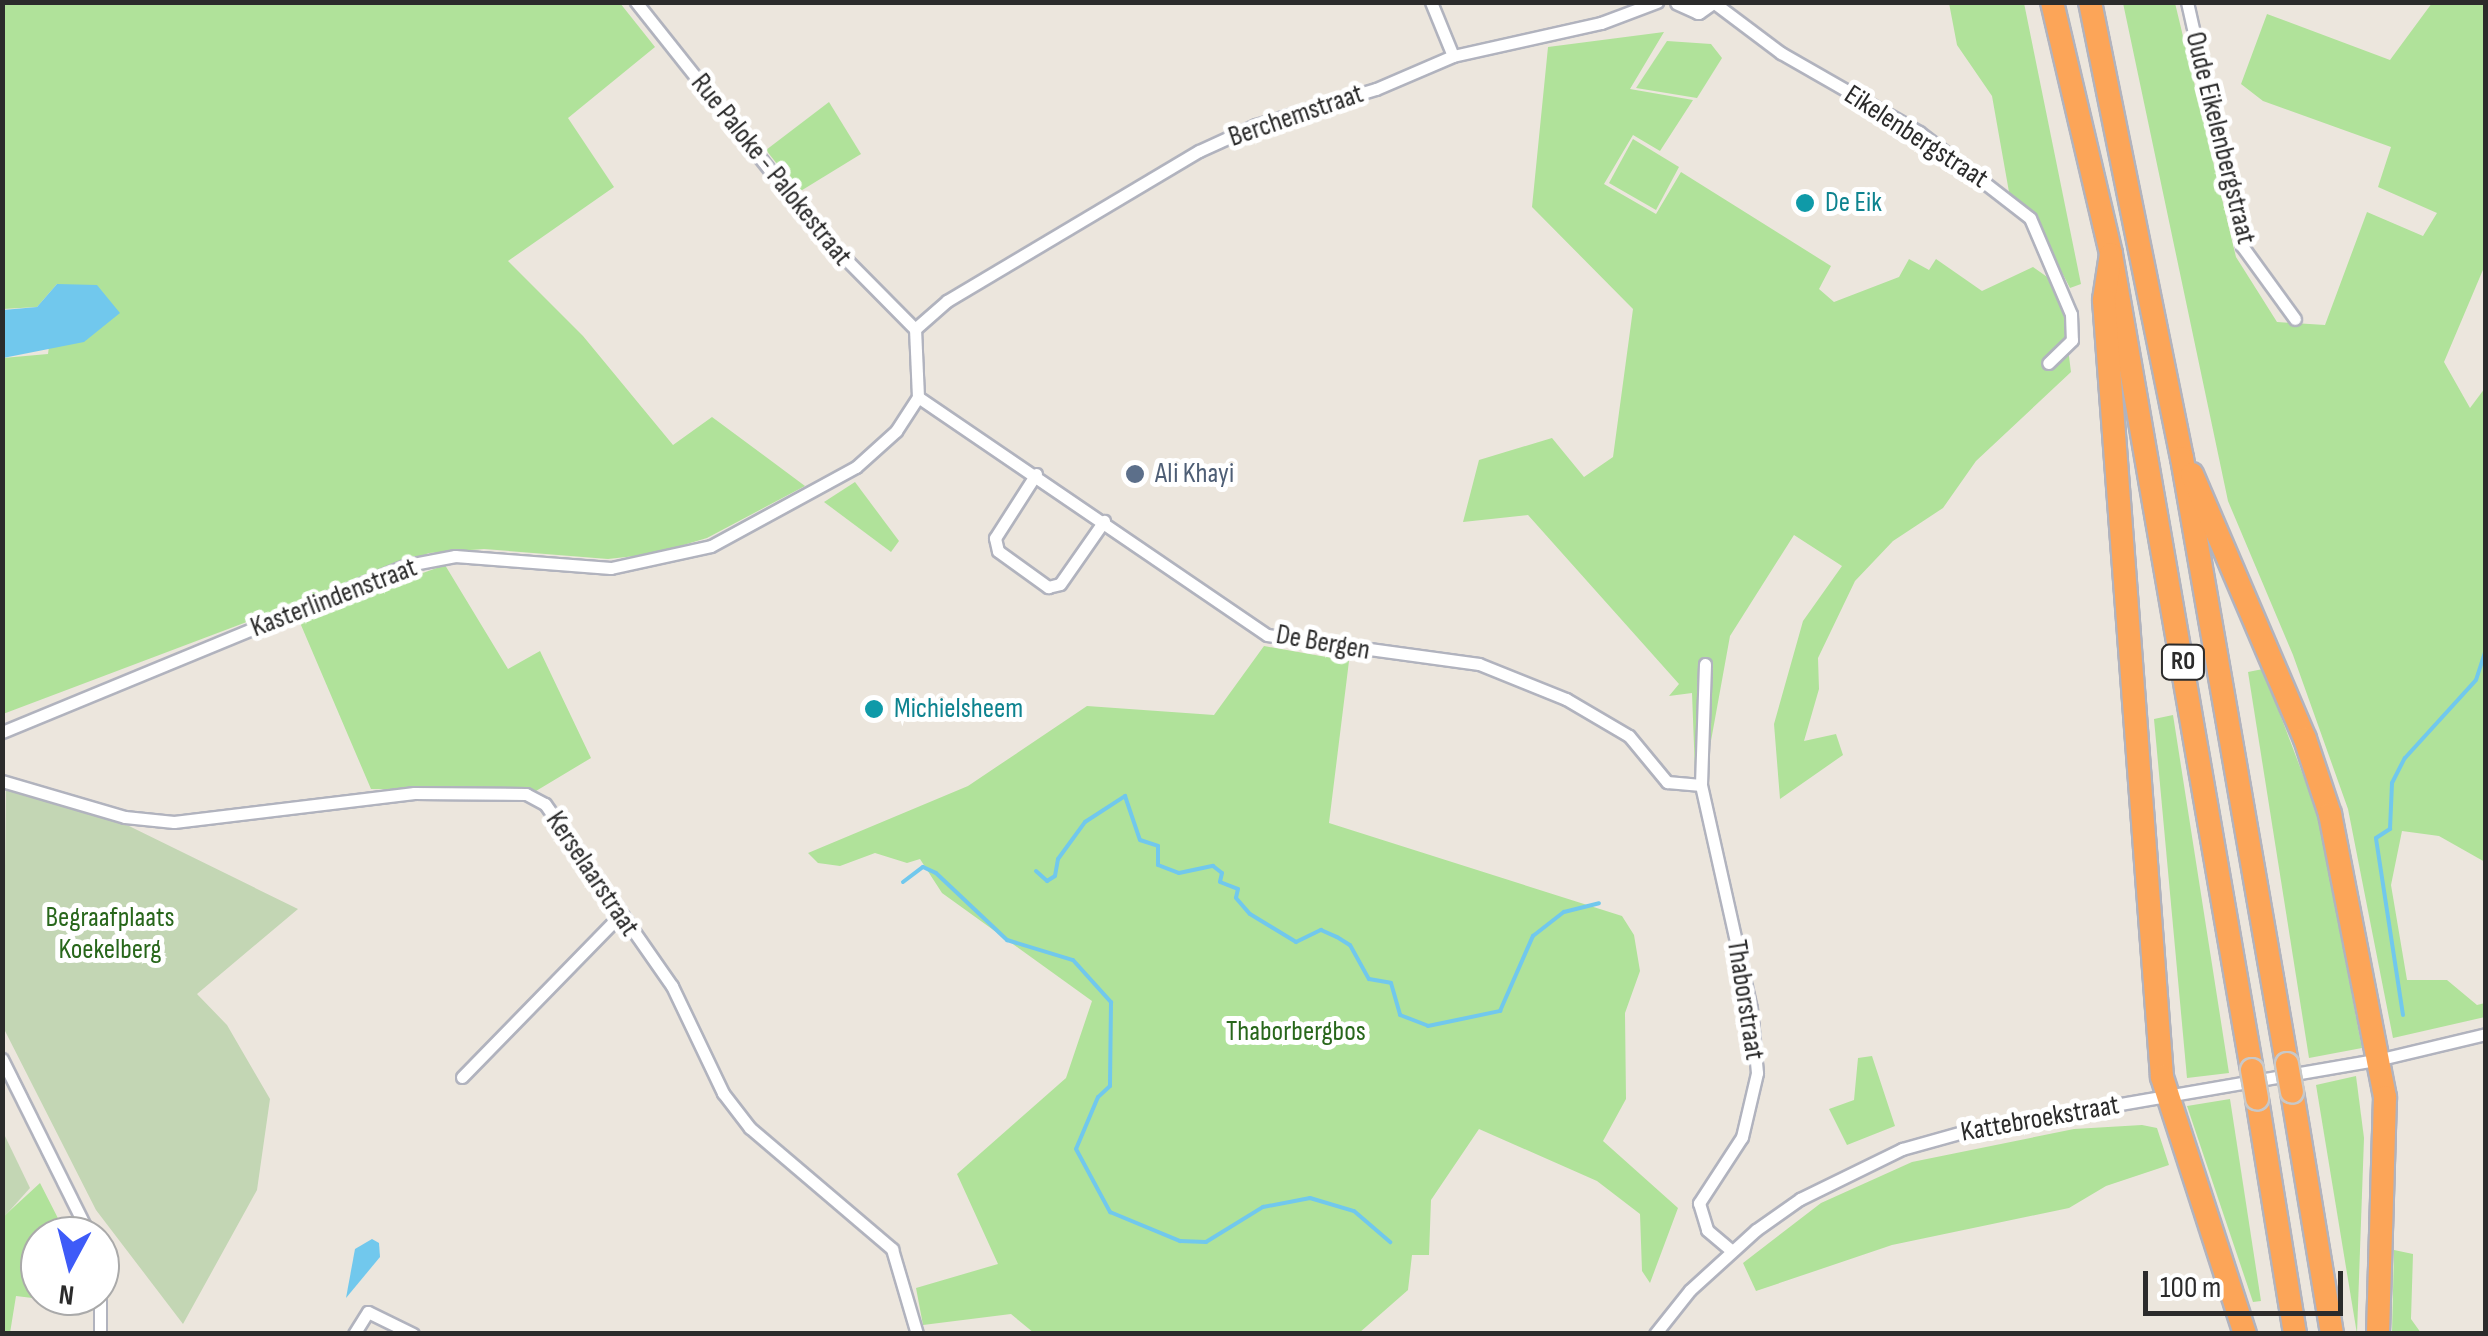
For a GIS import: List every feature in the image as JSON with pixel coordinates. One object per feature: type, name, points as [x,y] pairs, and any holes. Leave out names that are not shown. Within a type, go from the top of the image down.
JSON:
[{"type":"highway","name":"R0","points":[[2052,2],[2111,254],[2296,1334]]},
{"type":"highway","name":"R0","points":[[2090,2],[2182,458],[2332,1334]]},
{"type":"highway","points":[[2111,254],[2104,300],[2166,1097],[2245,1334]]},
{"type":"highway","points":[[2182,458],[2211,508],[2330,814],[2385,1097],[2378,1334]]},
{"type":"street","name":"Rue Paloke - Palokestraat","points":[[636,2],[818,231],[915,329]]},
{"type":"street","points":[[1431,2],[1453,56]]},
{"type":"street","name":"Berchemstraat","points":[[915,329],[947,301],[1198,151],[1453,56],[1601,23],[1658,2]]},
{"type":"street","points":[[1678,2],[1698,10],[1712,2]]},
{"type":"street","name":"Eikelenbergstraat","points":[[1712,2],[1781,53],[1963,162],[2030,218],[2063,282],[2071,314],[2072,340],[2048,363]]},
{"type":"street","name":"Oude Eikelenbergstraat","points":[[2186,2],[2242,246],[2295,320]]},
{"type":"street","points":[[915,329],[918,398]]},
{"type":"street","name":"De Bergen","points":[[918,398],[1036,474],[1266,635],[1479,664],[1566,698],[1629,736],[1667,782],[1701,785]]},
{"type":"street","name":"Kasterlindenstraat","points":[[2,732],[408,565],[455,556],[634,566],[710,546],[790,504],[877,451],[918,398]]},
{"type":"street","points":[[1036,474],[995,538],[998,551],[1048,586],[1060,584],[1104,521]]},
{"type":"street","points":[[1701,785],[1705,664]]},
{"type":"street","name":"Kerselaarstraat","points":[[2,781],[125,817],[174,822],[414,793],[526,794],[545,804],[619,916],[672,986],[723,1093],[750,1128],[892,1249],[917,1334]]},
{"type":"street","name":"Thaborstraat","points":[[1701,785],[1751,1008],[1757,1073],[1742,1137],[1699,1203],[1706,1230],[1731,1250]]},
{"type":"street","points":[[462,1077],[619,916]]},
{"type":"street","name":"Kattebroekstraat","points":[[1655,1334],[1731,1250],[1800,1199],[1902,1149],[1970,1130],[2378,1060],[2486,1034]]},
{"type":"street","points":[[2,1059],[80,1216]]},
{"type":"street","points":[[354,1334],[368,1312],[413,1334]]},
{"type":"green space","points":[[3,3],[620,3],[655,47],[568,118],[614,187],[508,261],[583,336],[673,445],[712,417],[805,486],[707,538],[653,554],[608,559],[484,549],[429,553],[3,714],[3,358],[48,354],[57,284],[37,307],[3,309]]},
{"type":"green space","points":[[1949,3],[2024,3],[2081,284],[2070,288],[2040,230],[2009,192],[1992,96],[1957,45]]},
{"type":"green space","points":[[2123,3],[2175,3],[2236,257],[2277,322],[2325,325],[2367,212],[2423,236],[2437,213],[2378,187],[2391,147],[2263,101],[2241,84],[2267,14],[2390,60],[2432,3],[2485,3],[2485,265],[2444,362],[2470,408],[2485,388],[2485,862],[2439,836],[2402,831],[2391,885],[2407,980],[2447,980],[2477,1005],[2485,1003],[2485,1017],[2393,1038],[2348,809],[2293,655],[2228,501]]},
{"type":"green space","points":[[1664,32],[1630,89],[1693,100],[1660,151],[1633,135],[1604,184],[1656,214],[1681,172],[1831,266],[1819,289],[1834,302],[1899,277],[1909,259],[1929,270],[1936,259],[1982,291],[2033,267],[2060,286],[2071,372],[1976,461],[1943,508],[1893,541],[1855,581],[1818,658],[1819,689],[1804,741],[1836,734],[1843,755],[1780,799],[1774,724],[1803,621],[1842,566],[1794,535],[1730,636],[1705,774],[1695,772],[1692,693],[1669,696],[1679,684],[1528,515],[1463,522],[1479,460],[1552,438],[1584,477],[1613,457],[1633,309],[1532,207],[1548,47]]},
{"type":"green space","points":[[1667,41],[1711,44],[1722,58],[1697,98],[1636,88]]},
{"type":"green space","points":[[829,102],[861,154],[799,192],[766,150]]},
{"type":"green space","points":[[1633,139],[1679,167],[1656,210],[1609,183]]},
{"type":"green space","points":[[855,482],[899,541],[891,552],[824,502]]},
{"type":"green space","points":[[445,565],[508,669],[540,651],[591,758],[536,791],[371,789],[298,618]]},
{"type":"green space","name":"Thaborbergbos","points":[[1264,646],[1349,661],[1329,823],[1622,916],[1634,935],[1640,971],[1625,1013],[1626,1099],[1603,1141],[1678,1208],[1650,1283],[1642,1271],[1640,1214],[1597,1181],[1479,1129],[1431,1200],[1429,1255],[1412,1255],[1408,1290],[1359,1333],[1034,1333],[1011,1314],[923,1325],[916,1288],[998,1264],[957,1174],[1066,1078],[1092,1001],[942,893],[920,859],[907,863],[875,853],[840,866],[818,863],[808,853],[968,786],[1087,706],[1214,715]]},
{"type":"green space","points":[[2263,669],[2317,812],[2362,1048],[2309,1058],[2248,672]]},
{"type":"green space","points":[[2173,715],[2229,1073],[2187,1078],[2154,719]]},
{"type":"green space","name":"Begraafplaats Koekelberg","points":[[6,788],[129,826],[298,909],[197,994],[227,1025],[270,1099],[257,1190],[183,1324],[120,1241],[120,1216],[101,1216],[96,1210],[3,1027]]},
{"type":"green space","points":[[1872,1056],[1895,1126],[1847,1145],[1829,1109],[1854,1100],[1858,1058]]},
{"type":"green space","points":[[2356,1076],[2364,1138],[2357,1334],[2316,1085]]},
{"type":"green space","points":[[2230,1099],[2261,1301],[2253,1302],[2187,1106]]},
{"type":"green space","points":[[2142,1125],[2157,1128],[2169,1165],[2106,1186],[2069,1208],[1892,1245],[1756,1291],[1743,1263],[1821,1203],[1912,1162],[2074,1129]]},
{"type":"green space","points":[[3,1132],[30,1188],[2,1218]]},
{"type":"green space","points":[[40,1183],[57,1216],[20,1216],[20,1296],[16,1296],[10,1333],[3,1333],[2,1218]]},
{"type":"green space","points":[[2394,1250],[2413,1254],[2411,1319],[2421,1333],[2392,1333]]},
{"type":"water","points":[[57,284],[97,285],[120,313],[84,342],[3,358],[3,310],[37,307]]},
{"type":"water","points":[[372,1239],[379,1243],[380,1257],[346,1298],[355,1249]]},
{"type":"waterway","points":[[2403,1015],[2376,838],[2390,829],[2392,783],[2405,758],[2476,680],[2486,650]]},
{"type":"waterway","points":[[1036,871],[1047,881],[1055,876],[1058,859],[1085,822],[1125,796],[1140,840],[1158,846],[1158,865],[1179,873],[1213,866],[1222,873],[1220,882],[1238,889],[1236,898],[1250,914],[1296,942],[1321,930],[1337,937],[1350,945],[1369,979],[1391,983],[1400,1015],[1428,1026],[1500,1011],[1533,936],[1564,912],[1599,903]]},
{"type":"waterway","points":[[903,882],[923,867],[936,873],[1007,940],[1073,960],[1111,1002],[1110,1086],[1098,1097],[1076,1149],[1110,1212],[1180,1241],[1206,1242],[1263,1207],[1310,1198],[1354,1211],[1390,1242]]},
{"type":"place","name":"De Eik","points":[[1805,203]]},
{"type":"place","name":"Ali Khayi","points":[[1135,474]]},
{"type":"place","name":"Michielsheem","points":[[874,709]]}]
